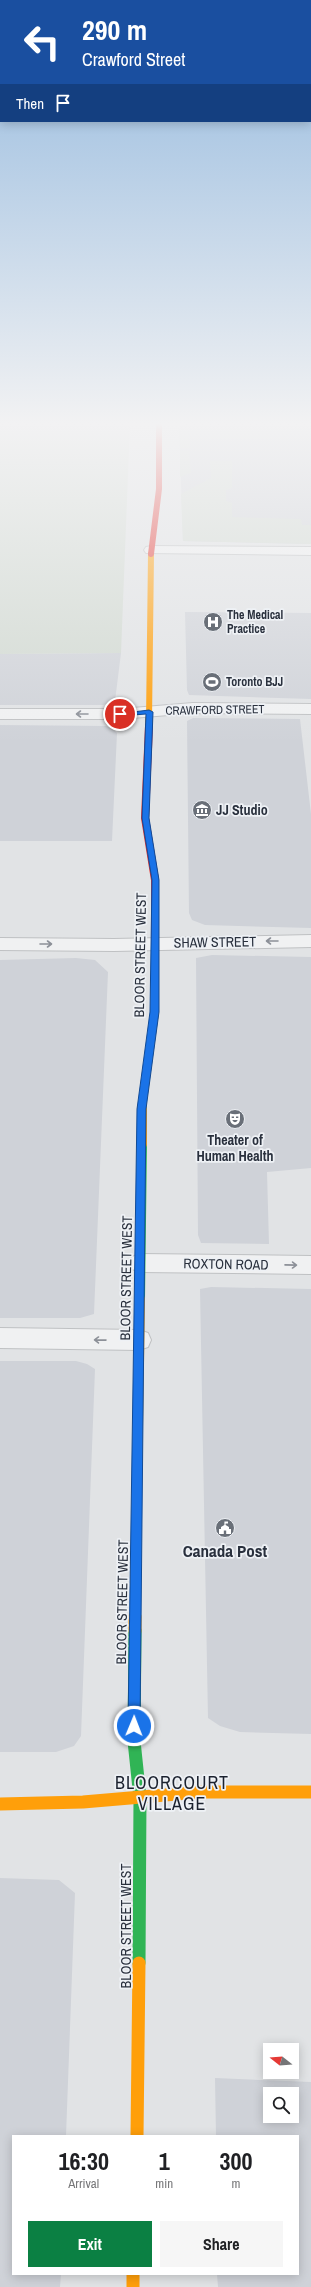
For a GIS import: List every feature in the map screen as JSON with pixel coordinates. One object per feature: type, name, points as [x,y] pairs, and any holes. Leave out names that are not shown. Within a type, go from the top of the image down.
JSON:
[{"type":"main road","name":"BLOOR STREET WEST","points":[[137,2135],[140,1798],[134,1741],[142,1109],[155,1012],[155,880],[145,818],[149,712],[151,550],[153,530]]},
{"type":"main road","points":[[0,1804],[83,1802],[200,1792],[311,1792]]},
{"type":"main road","points":[[133,2275],[133,2287]]},
{"type":"street","points":[[151,550],[311,551]]},
{"type":"street","name":"CRAWFORD STREET","points":[[0,714],[120,714],[193,708],[311,709]]},
{"type":"street","name":"SHAW STREET","points":[[0,944],[311,941]]},
{"type":"street","name":"ROXTON ROAD","points":[[140,1263],[311,1266]]},
{"type":"street","points":[[0,1338],[139,1340]]},
{"type":"shaded area","points":[[0,530],[126,530],[121,653],[0,654]]},
{"type":"shaded area","points":[[183,530],[311,530],[311,544],[183,541]]},
{"type":"shaded area","points":[[183,530],[311,530],[311,544],[183,541]]},
{"type":"shaded area","points":[[185,612],[311,613],[311,699],[189,695],[187,690]]},
{"type":"shaded area","points":[[121,653],[115,701],[103,705],[0,705],[0,654]]},
{"type":"shaded area","points":[[193,718],[300,719],[311,814],[311,928],[205,925],[192,920],[189,913],[187,721]]},
{"type":"shaded area","points":[[0,725],[106,726],[113,729],[117,733],[112,841],[0,841]]},
{"type":"shaded area","points":[[212,955],[311,957],[311,1168],[267,1172],[269,1244],[201,1243],[198,1235],[196,958]]},
{"type":"shaded area","points":[[76,958],[95,960],[108,972],[94,1314],[80,1318],[0,1318],[0,960]]},
{"type":"shaded area","points":[[211,1287],[311,1289],[311,1734],[240,1732],[220,1726],[208,1718],[200,1289]]},
{"type":"shaded area","points":[[0,1361],[76,1361],[87,1364],[95,1369],[81,1736],[74,1746],[56,1752],[0,1752]]},
{"type":"shaded area","points":[[0,1878],[59,1880],[75,1893],[66,2135],[12,2135],[12,2275],[61,2275],[60,2287],[0,2287]]},
{"type":"shaded area","points":[[215,2078],[311,2082],[311,2287],[218,2287],[217,2275],[299,2275],[299,2135],[216,2135]]},
{"type":"traffic: fast","points":[[140,1299],[142,1144]]},
{"type":"traffic: fast","points":[[135,1631],[134,1741],[140,1798],[139,1963]]},
{"type":"traffic: slow","points":[[149,726],[151,554]]},
{"type":"traffic: slow","points":[[142,1144],[142,1109],[155,1012],[155,970]]},
{"type":"traffic: slow","points":[[135,1631],[140,1299]]},
{"type":"traffic: slow","points":[[0,1804],[83,1802],[200,1792],[311,1792]]},
{"type":"traffic: slow","points":[[137,2135],[139,1963]]},
{"type":"traffic: slow","points":[[133,2275],[133,2287]]},
{"type":"traffic: jam","points":[[151,554],[154,530]]},
{"type":"traffic: jam","points":[[149,726],[145,818],[155,880],[155,970]]},
{"type":"place","name":"The Medical Practice","points":[[213,622]]},
{"type":"place","name":"Toronto BJJ","points":[[212,682]]},
{"type":"place","name":"JJ Studio","points":[[202,810]]},
{"type":"place","name":"Theater of Human Health","points":[[235,1119]]},
{"type":"place","name":"Canada Post","points":[[225,1528]]},
{"type":"district","name":"BLOORCOURT VILLAGE","points":[[172,1793]]},
{"type":"route","points":[[120,714],[149,712],[145,818],[155,880],[155,1012],[142,1109],[134,1726]]}]
